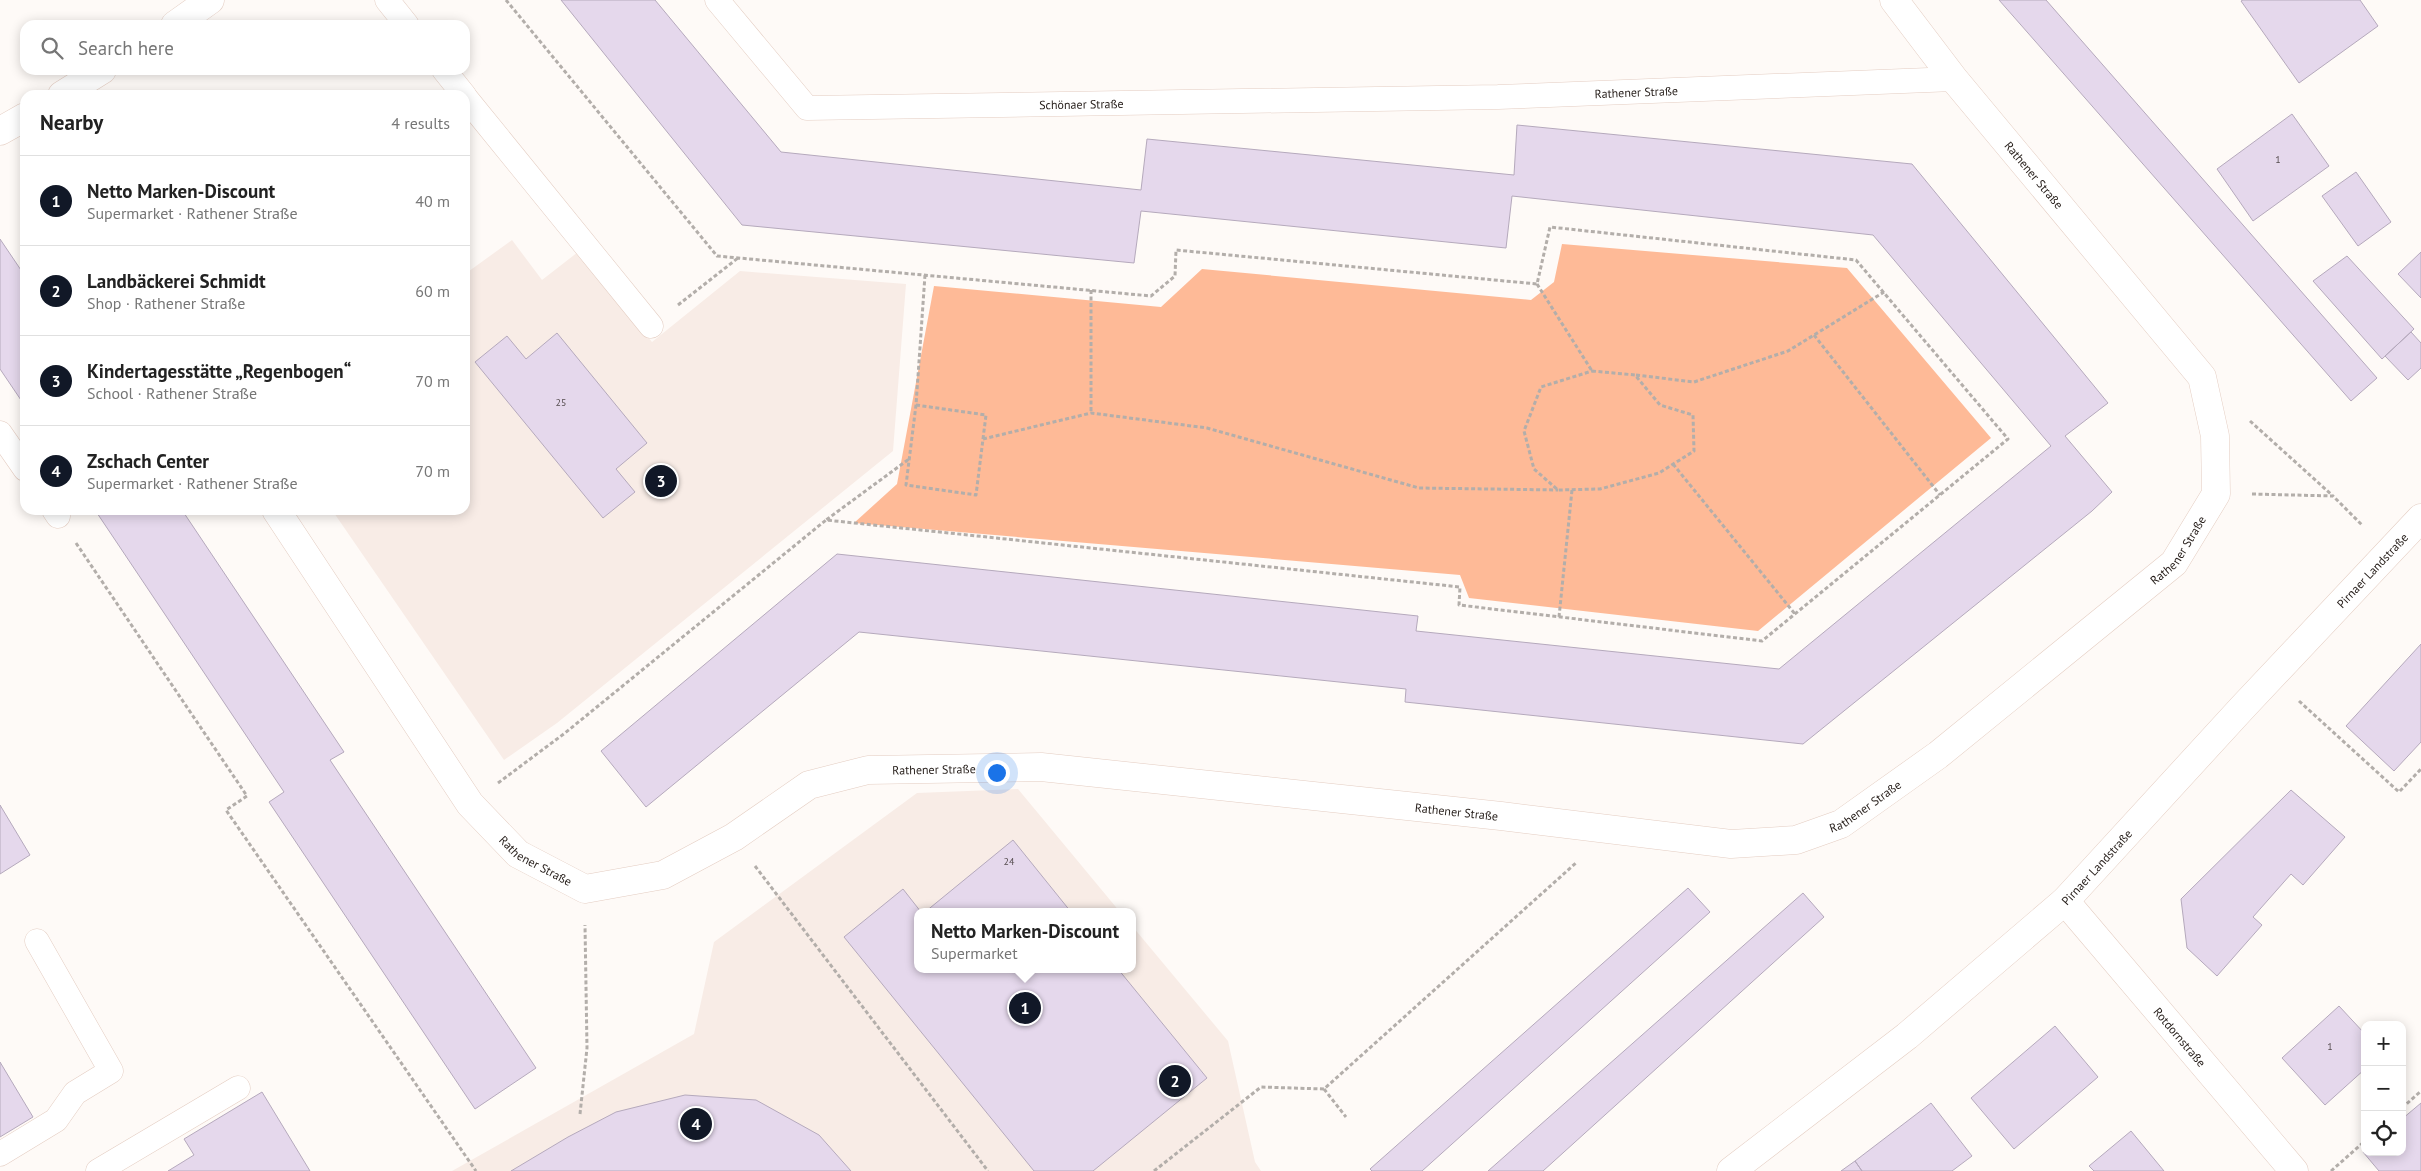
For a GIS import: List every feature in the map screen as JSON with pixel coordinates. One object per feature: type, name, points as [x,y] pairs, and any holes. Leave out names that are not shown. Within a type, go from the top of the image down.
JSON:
[{"type":"street","points":[[182,20],[210,0]]},
{"type":"street","name":"Rathener Straße","points":[[279,515],[470,804],[518,854],[585,889],[663,875],[734,837],[809,785],[868,770],[1041,767],[1614,828],[1732,844],[1796,840],[1841,824],[1938,755],[2174,563],[2216,494],[2215,436],[2202,377],[1954,79],[1894,0]]},
{"type":"street","points":[[70,90],[94,75]]},
{"type":"street","name":"Pirnaer Landstraße","points":[[1731,1171],[1907,1036],[2065,901],[2421,518]]},
{"type":"street","name":"Rotdornstraße","points":[[2065,901],[2294,1171]]},
{"type":"lane","points":[[387,0],[403,20]]},
{"type":"lane","name":"Schönaer Straße","points":[[717,0],[807,108],[1498,97]]},
{"type":"lane","points":[[448,75],[459,90]]},
{"type":"lane","name":"Rathener Straße","points":[[1498,97],[1954,79]]},
{"type":"lane","points":[[470,103],[651,326]]},
{"type":"lane","points":[[0,433],[20,462]]},
{"type":"lane","points":[[0,1154],[56,1120],[75,1093],[111,1071],[37,941]]},
{"type":"lane","points":[[98,1171],[238,1088]]},
{"type":"path","points":[[506,0],[717,256],[1151,296],[1175,276],[1176,250],[1537,284]]},
{"type":"path","points":[[826,520],[1460,587],[1459,605],[1762,641],[2008,439],[1856,260],[1550,227],[1537,284],[1592,371]]},
{"type":"path","points":[[651,326],[738,258]]},
{"type":"path","points":[[916,405],[986,415],[976,495],[906,485],[916,405],[925,275]]},
{"type":"path","points":[[1091,290],[1091,413]]},
{"type":"path","points":[[1558,490],[1534,469],[1524,431],[1541,387],[1592,371],[1694,382],[1788,351],[1884,292]]},
{"type":"path","points":[[1814,335],[1940,495]]},
{"type":"path","points":[[983,439],[1091,413],[1207,428],[1419,488],[1572,490],[1609,487],[1659,473],[1694,451],[1693,415],[1660,405],[1635,375]]},
{"type":"path","points":[[2246,417],[2333,496],[2389,553]]},
{"type":"path","points":[[470,804],[565,733],[826,520],[909,459]]},
{"type":"path","points":[[1673,464],[1795,614]]},
{"type":"path","points":[[1559,617],[1572,490]]},
{"type":"path","points":[[2216,494],[2333,496]]},
{"type":"path","points":[[57,515],[247,796],[226,810],[476,1171],[452,1136]]},
{"type":"path","points":[[2272,677],[2399,792],[2421,769]]},
{"type":"path","points":[[1154,1171],[1261,1087],[1324,1089],[1614,828]]},
{"type":"path","points":[[734,837],[988,1171]]},
{"type":"path","points":[[580,1114],[587,1048],[585,889]]},
{"type":"path","points":[[1324,1089],[1346,1117]]},
{"type":"path","points":[[2406,1104],[2421,1091]]},
{"type":"path","points":[[2330,1171],[2361,1144]]},
{"type":"shaded area","points":[[512,240],[542,280],[578,252],[652,342],[740,271],[906,284],[893,451],[557,723],[504,760],[335,515],[470,515],[470,270]]},
{"type":"shaded area","points":[[1562,244],[1847,268],[1991,438],[1758,631],[1469,598],[1460,575],[854,523],[897,484],[934,286],[1161,307],[1202,269],[1531,300],[1554,282]]},
{"type":"shaded area","points":[[1018,789],[1117,908],[914,908],[914,973],[1136,973],[1136,931],[1228,1041],[1255,1162],[1261,1171],[452,1171],[694,1034],[714,942],[917,793]]},
{"type":"building","points":[[561,0],[655,0],[781,152],[1141,190],[1147,139],[1514,175],[1517,125],[1912,164],[2108,403],[2065,436],[2112,492],[2092,511],[1803,744],[1405,702],[1406,689],[859,632],[646,807],[601,751],[837,554],[1418,616],[1416,631],[1779,669],[2051,446],[1873,235],[1512,196],[1506,248],[1141,211],[1134,263],[742,225]]},
{"type":"building","points":[[1999,0],[2046,0],[2377,378],[2351,401]]},
{"type":"building","points":[[2360,0],[2378,26],[2299,83],[2241,1]]},
{"type":"building","points":[[2292,114],[2329,166],[2253,221],[2217,169]]},
{"type":"building","points":[[2356,172],[2391,222],[2358,246],[2322,196]]},
{"type":"building","points":[[0,239],[20,269],[20,399],[0,369]]},
{"type":"building","points":[[2421,252],[2421,298],[2398,274]]},
{"type":"building","points":[[2347,256],[2414,329],[2382,359],[2313,281]]},
{"type":"building","points":[[2411,332],[2421,343],[2421,368],[2408,380],[2385,356]]},
{"type":"building","points":[[557,333],[647,443],[616,469],[635,492],[603,518],[475,362],[507,336],[526,359]]},
{"type":"building","points":[[98,515],[185,515],[344,752],[330,760],[536,1068],[475,1109],[269,802],[284,792]]},
{"type":"building","points":[[2421,644],[2421,742],[2394,771],[2346,726]]},
{"type":"building","points":[[2291,790],[2345,837],[2303,885],[2291,874],[2253,917],[2262,925],[2217,976],[2187,948],[2181,899]]},
{"type":"building","points":[[0,805],[30,855],[0,874]]},
{"type":"building","points":[[1013,840],[1068,908],[930,908]]},
{"type":"building","points":[[1688,888],[1710,912],[1422,1171],[1372,1171],[1370,1169]]},
{"type":"building","points":[[903,889],[918,908],[914,908],[914,973],[1121,973],[1207,1078],[1093,1171],[1034,1171],[844,937]]},
{"type":"building","points":[[1803,893],[1824,917],[1543,1171],[1488,1171]]},
{"type":"building","points":[[2339,1006],[2361,1030],[2361,1073],[2325,1105],[2282,1058]]},
{"type":"building","points":[[2055,1026],[2098,1077],[2014,1149],[1971,1098]]},
{"type":"building","points":[[0,1062],[33,1117],[0,1137]]},
{"type":"building","points":[[262,1092],[310,1171],[168,1171],[194,1155],[184,1139]]},
{"type":"building","points":[[685,1095],[756,1100],[819,1135],[851,1171],[511,1171],[568,1137],[616,1112]]},
{"type":"building","points":[[1931,1103],[1972,1156],[1952,1171],[1862,1171],[1855,1161]]},
{"type":"building","points":[[2421,1103],[2421,1171],[2379,1171],[2366,1156],[2406,1156],[2406,1116]]},
{"type":"building","points":[[2131,1131],[2164,1171],[2094,1171],[2089,1166]]},
{"type":"building","points":[[1855,1161],[1862,1171],[1841,1171]]},
{"type":"place","name":"Kindertagesstätte „Regenbogen“","points":[[661,481]]},
{"type":"place","name":"Netto Marken-Discount","points":[[1025,1008]]},
{"type":"place","name":"Landbäckerei Schmidt","points":[[1175,1081]]},
{"type":"place","name":"Zschach Center","points":[[696,1124]]}]
